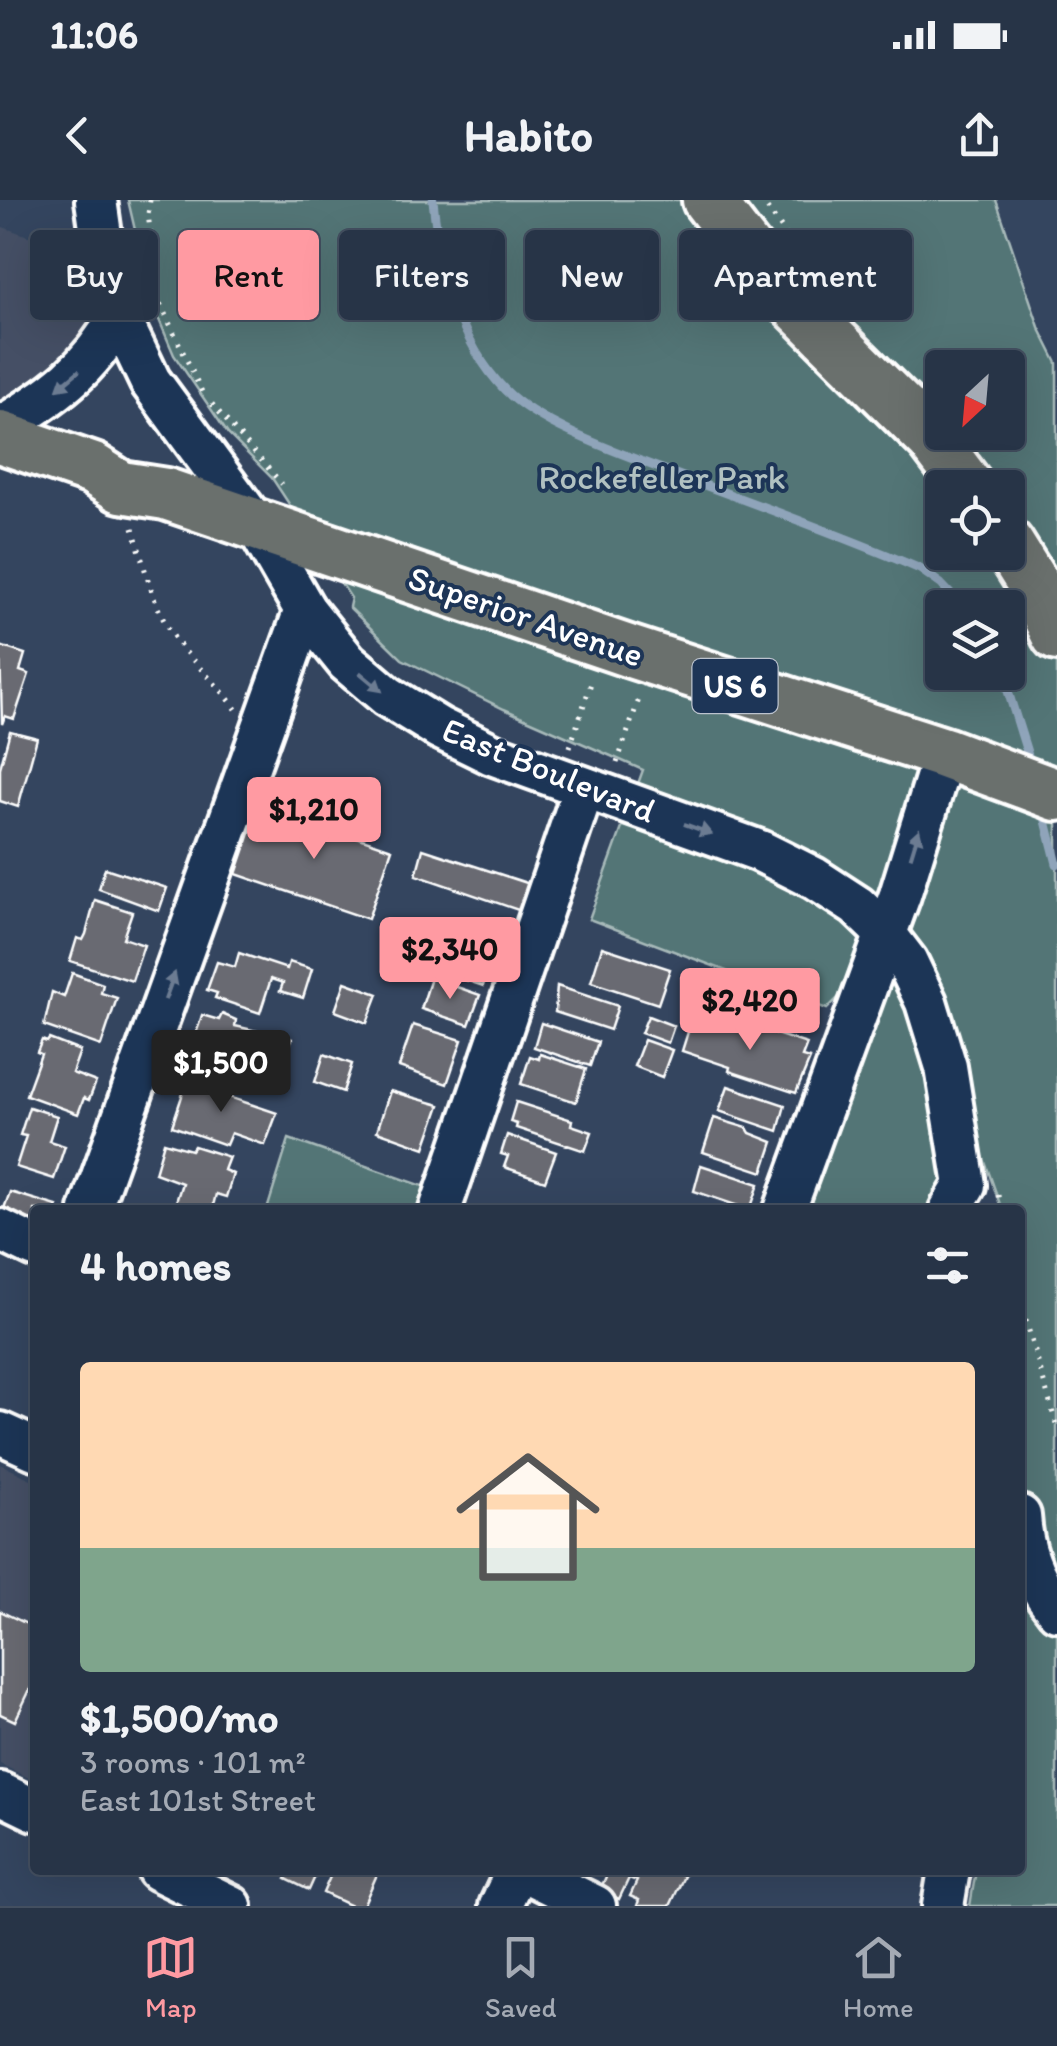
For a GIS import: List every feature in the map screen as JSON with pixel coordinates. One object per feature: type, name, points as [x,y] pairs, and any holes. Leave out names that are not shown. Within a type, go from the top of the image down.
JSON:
[{"type":"main road","points":[[708,200],[765,274],[932,439],[955,470]]},
{"type":"main road","name":"Superior Avenue","points":[[0,438],[93,469],[150,511],[269,504],[632,652],[957,758],[1057,795]]},
{"type":"main road","points":[[1024,570],[1057,636]]},
{"type":"street","name":"East Boulevard","points":[[96,200],[100,230]]},
{"type":"street","points":[[0,428],[76,375],[102,348],[117,320]]},
{"type":"street","name":"East Boulevard","points":[[121,320],[150,381],[269,504],[305,610],[347,662],[387,696],[492,754],[600,777],[760,851],[814,878],[857,906],[884,932],[907,962],[926,1002],[946,1067],[962,1202]]},
{"type":"street","points":[[92,1205],[305,610]]},
{"type":"street","points":[[787,1205],[884,932],[957,758]]},
{"type":"street","points":[[442,1205],[600,777]]},
{"type":"street","points":[[0,1230],[30,1245]]},
{"type":"street","points":[[0,1433],[30,1447]]},
{"type":"street","points":[[1025,1550],[1031,1569],[1057,1610]]},
{"type":"street","points":[[168,1875],[232,1906]]},
{"type":"street","points":[[500,1906],[517,1875]]},
{"type":"street","points":[[530,1875],[595,1906]]},
{"type":"street","points":[[943,1906],[948,1875]]},
{"type":"path","points":[[150,200],[148,214],[159,301],[203,394],[269,504]]},
{"type":"path","points":[[150,511],[158,610],[178,643],[241,715]]},
{"type":"path","points":[[570,747],[591,683]]},
{"type":"path","points":[[600,777],[639,700]]},
{"type":"path","points":[[1025,1317],[1057,1427]]},
{"type":"shaded area","points":[[0,226],[30,237],[30,320],[115,320],[0,428]]},
{"type":"shaded area","points":[[0,1464],[30,1479],[30,1779],[0,1764]]},
{"type":"green space","name":"Rockefeller Park","points":[[128,200],[996,200],[1039,327],[1057,363],[1057,1906],[970,1906],[975,1875],[1025,1875],[1025,1205],[1000,1205],[904,933],[926,1002],[949,1205],[787,1205],[871,965],[827,1009],[589,919],[643,770],[402,659],[349,607],[351,598],[272,478],[228,434],[174,355],[158,317],[158,230],[135,230]]},
{"type":"green space","points":[[289,1139],[426,1187],[420,1205],[269,1205]]},
{"type":"building","points":[[0,646],[25,654],[20,671],[29,674],[14,719],[5,716],[2,724]]},
{"type":"building","points":[[10,731],[37,738],[18,807],[0,801],[0,768]]},
{"type":"building","points":[[260,804],[392,849],[368,919],[236,874]]},
{"type":"building","points":[[423,849],[533,885],[524,912],[416,875]]},
{"type":"building","points":[[105,868],[167,888],[159,911],[99,889]]},
{"type":"building","points":[[95,900],[132,912],[123,938],[144,945],[132,981],[70,961],[77,938],[83,940],[86,934]]},
{"type":"building","points":[[440,934],[494,952],[483,986],[429,968]]},
{"type":"building","points":[[602,947],[670,969],[658,1004],[591,982]]},
{"type":"building","points":[[239,953],[287,969],[289,962],[312,969],[303,998],[280,991],[283,983],[271,979],[260,1013],[215,998],[217,993],[207,990],[217,962],[235,967]]},
{"type":"building","points":[[72,973],[103,984],[101,993],[117,998],[101,1046],[44,1026],[52,992],[64,997]]},
{"type":"building","points":[[431,978],[480,995],[469,1025],[421,1009]]},
{"type":"building","points":[[345,982],[378,994],[367,1023],[335,1011]]},
{"type":"building","points":[[557,986],[618,1006],[610,1030],[555,1012]]},
{"type":"building","points":[[222,1014],[236,1020],[235,1026],[292,1039],[282,1066],[255,1057],[256,1050],[251,1047],[242,1070],[190,1053],[202,1015],[219,1020]]},
{"type":"building","points":[[648,1016],[674,1026],[668,1043],[641,1033]]},
{"type":"building","points":[[693,1016],[743,1031],[745,1024],[807,1044],[802,1057],[810,1059],[796,1093],[682,1051]]},
{"type":"building","points":[[541,1023],[598,1042],[590,1066],[534,1047]]},
{"type":"building","points":[[413,1025],[462,1040],[447,1084],[399,1067]]},
{"type":"building","points":[[42,1040],[80,1051],[72,1073],[96,1082],[78,1114],[26,1095],[41,1054],[37,1052]]},
{"type":"building","points":[[644,1040],[672,1050],[662,1077],[634,1066]]},
{"type":"building","points":[[324,1054],[352,1064],[343,1092],[315,1082]]},
{"type":"building","points":[[540,1054],[586,1069],[576,1102],[521,1084],[530,1056],[539,1059]]},
{"type":"building","points":[[189,1075],[210,1081],[208,1090],[277,1113],[265,1145],[231,1133],[226,1145],[172,1126]]},
{"type":"building","points":[[728,1086],[785,1105],[778,1131],[719,1111]]},
{"type":"building","points":[[390,1091],[440,1105],[425,1148],[377,1131]]},
{"type":"building","points":[[516,1102],[572,1120],[571,1125],[592,1132],[585,1151],[516,1128],[517,1124],[510,1122]]},
{"type":"building","points":[[29,1107],[57,1116],[49,1141],[65,1146],[54,1179],[16,1167],[26,1136],[20,1135]]},
{"type":"building","points":[[714,1118],[747,1128],[773,1142],[763,1172],[703,1152]]},
{"type":"building","points":[[507,1135],[556,1152],[545,1181],[504,1167],[508,1156],[501,1154]]},
{"type":"building","points":[[164,1142],[229,1157],[224,1170],[233,1174],[226,1197],[216,1194],[213,1205],[175,1205],[182,1183],[155,1173]]},
{"type":"building","points":[[701,1165],[759,1184],[752,1205],[735,1205],[694,1191]]},
{"type":"building","points":[[10,1192],[54,1205],[30,1205],[30,1225],[2,1214]]},
{"type":"building","points":[[0,1611],[30,1626],[30,1690],[15,1721],[0,1714]]},
{"type":"building","points":[[288,1875],[316,1875],[309,1890],[286,1879]]},
{"type":"building","points":[[331,1875],[377,1875],[363,1906],[351,1906],[323,1893]]},
{"type":"building","points":[[607,1875],[684,1876],[670,1906],[637,1906],[639,1900],[630,1896],[637,1881],[629,1878],[619,1899],[600,1890]]},
{"type":"waterway","points":[[433,200],[446,276],[463,326],[489,371],[520,403],[602,446],[920,569],[947,590]]},
{"type":"waterway","points":[[1008,690],[1031,765]]},
{"type":"waterway","points":[[1043,809],[1057,864]]}]
